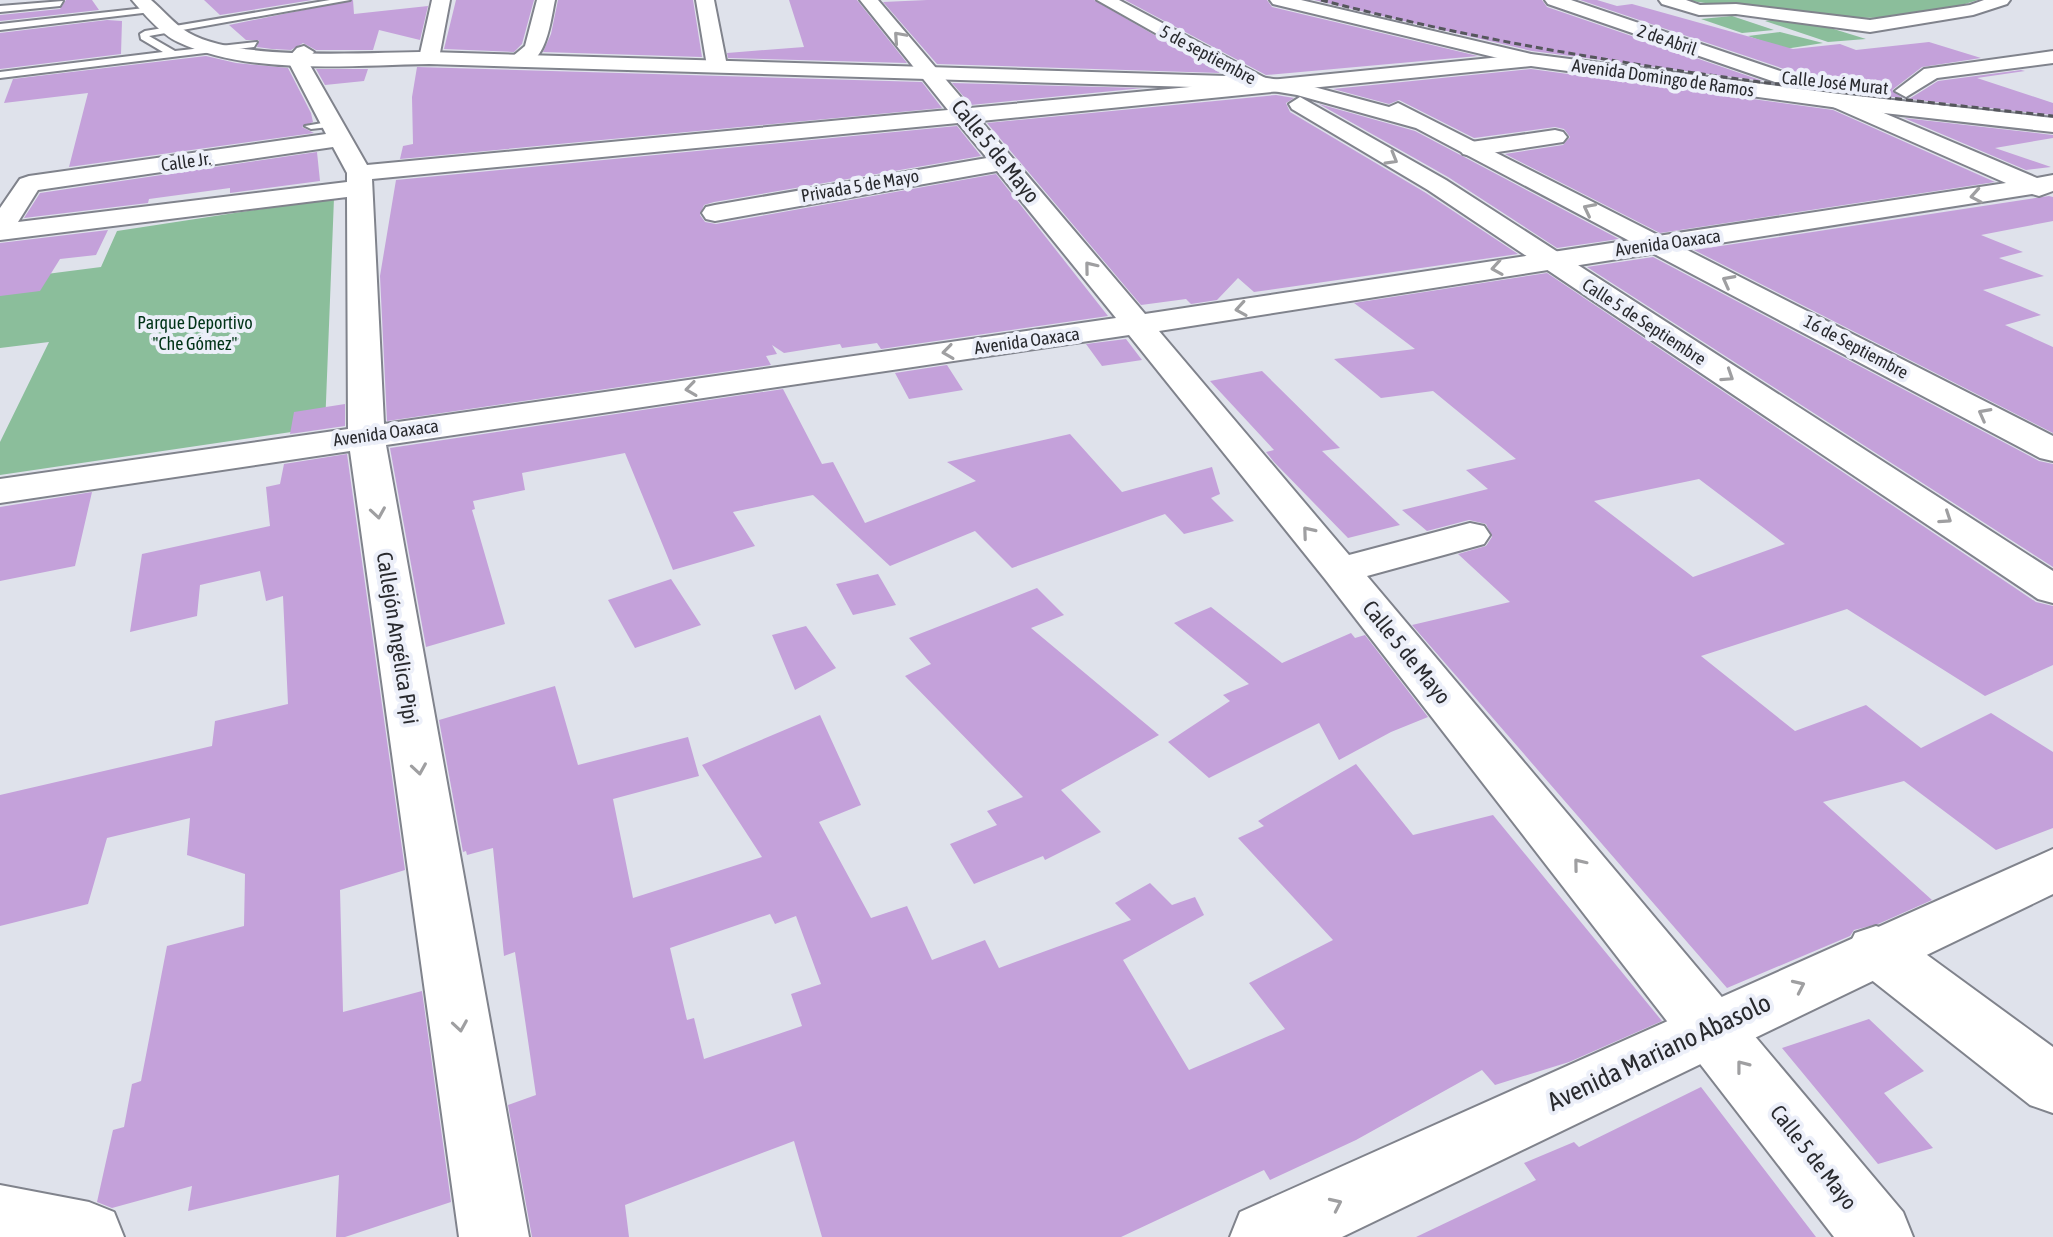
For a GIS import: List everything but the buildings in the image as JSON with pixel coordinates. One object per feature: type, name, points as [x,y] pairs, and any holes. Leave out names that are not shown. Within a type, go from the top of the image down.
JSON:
[{"type":"street","points":[[429,58],[441,0]]},
{"type":"street","points":[[517,61],[534,49],[546,0]]},
{"type":"street","points":[[705,0],[717,66]]},
{"type":"street","name":"Calle 5 de Mayo","points":[[869,0],[1006,162],[1136,325],[1340,570],[1712,1027],[1878,1237]]},
{"type":"street","name":"5 de septiembre","points":[[1106,0],[1272,85]]},
{"type":"street","name":"Avenida Domingo de Ramos","points":[[1279,0],[1531,60],[1839,101],[1907,100],[2053,125]]},
{"type":"street","name":"Calle José Murat","points":[[1335,0],[1425,23],[1551,47],[1782,78],[1907,100],[2053,106]]},
{"type":"street","name":"2 de Abril","points":[[1554,0],[1782,78]]},
{"type":"street","points":[[1668,0],[1699,10],[1736,9],[1870,26],[1973,10],[2001,0]]},
{"type":"street","points":[[146,5],[182,37],[220,50],[301,55]]},
{"type":"street","points":[[185,5],[224,35],[301,55]]},
{"type":"street","points":[[1870,26],[1870,39],[1883,44]]},
{"type":"street","name":"Calle 5 de Septiembre","points":[[301,55],[931,72],[1272,85],[1437,185],[2053,590]]},
{"type":"street","name":"Callejón Angélica Pipi","points":[[301,55],[329,130],[359,180],[366,436],[494,1237]]},
{"type":"street","points":[[1994,142],[1920,119],[1907,100],[1931,73],[2053,57]]},
{"type":"street","points":[[1919,59],[1939,71]]},
{"type":"street","points":[[0,230],[359,180],[966,114],[1531,60]]},
{"type":"street","points":[[1343,79],[1422,123]]},
{"type":"street","points":[[1272,85],[1422,123]]},
{"type":"street","points":[[1839,101],[2047,188]]},
{"type":"street","points":[[1350,134],[1422,123]]},
{"type":"street","name":"16 de Septiembre","points":[[1422,123],[2053,450]]},
{"type":"street","name":"Calle Jr.","points":[[0,230],[29,184],[329,130]]},
{"type":"street","points":[[1471,149],[1555,137]]},
{"type":"street","name":"Privada 5 de Mayo","points":[[715,213],[1006,162]]},
{"type":"street","name":"Avenida Oaxaca","points":[[0,491],[1136,325],[1548,259],[2047,188]]},
{"type":"street","points":[[1340,570],[1470,535]]},
{"type":"street","name":"Avenida Mariano Abasolo","points":[[1265,1237],[2053,870]]},
{"type":"street","points":[[1876,950],[2053,1084]]},
{"type":"street","points":[[0,1220],[89,1237]]},
{"type":"lane","points":[[29,0],[70,19]]},
{"type":"lane","points":[[175,55],[144,37],[169,28],[346,0]]},
{"type":"lane","points":[[0,9],[60,3]]},
{"type":"lane","points":[[0,27],[70,19],[146,5]]},
{"type":"lane","points":[[0,75],[254,44]]},
{"type":"green space","points":[[1685,0],[1978,0],[1942,10],[1869,18],[1795,15]]},
{"type":"green space","points":[[1732,16],[1774,30],[1742,33],[1701,19]]},
{"type":"green space","points":[[1798,18],[1866,39],[1828,42],[1765,21]]},
{"type":"green space","points":[[1780,32],[1823,43],[1785,49],[1748,36]]},
{"type":"green space","name":"Parque Deportivo \"Che Gómez\"","points":[[334,198],[325,427],[0,475],[0,442],[49,342],[0,348],[0,280],[101,267],[117,231]]},
{"type":"railway","points":[[1321,0],[1502,41],[1685,72],[2053,116]]}]
